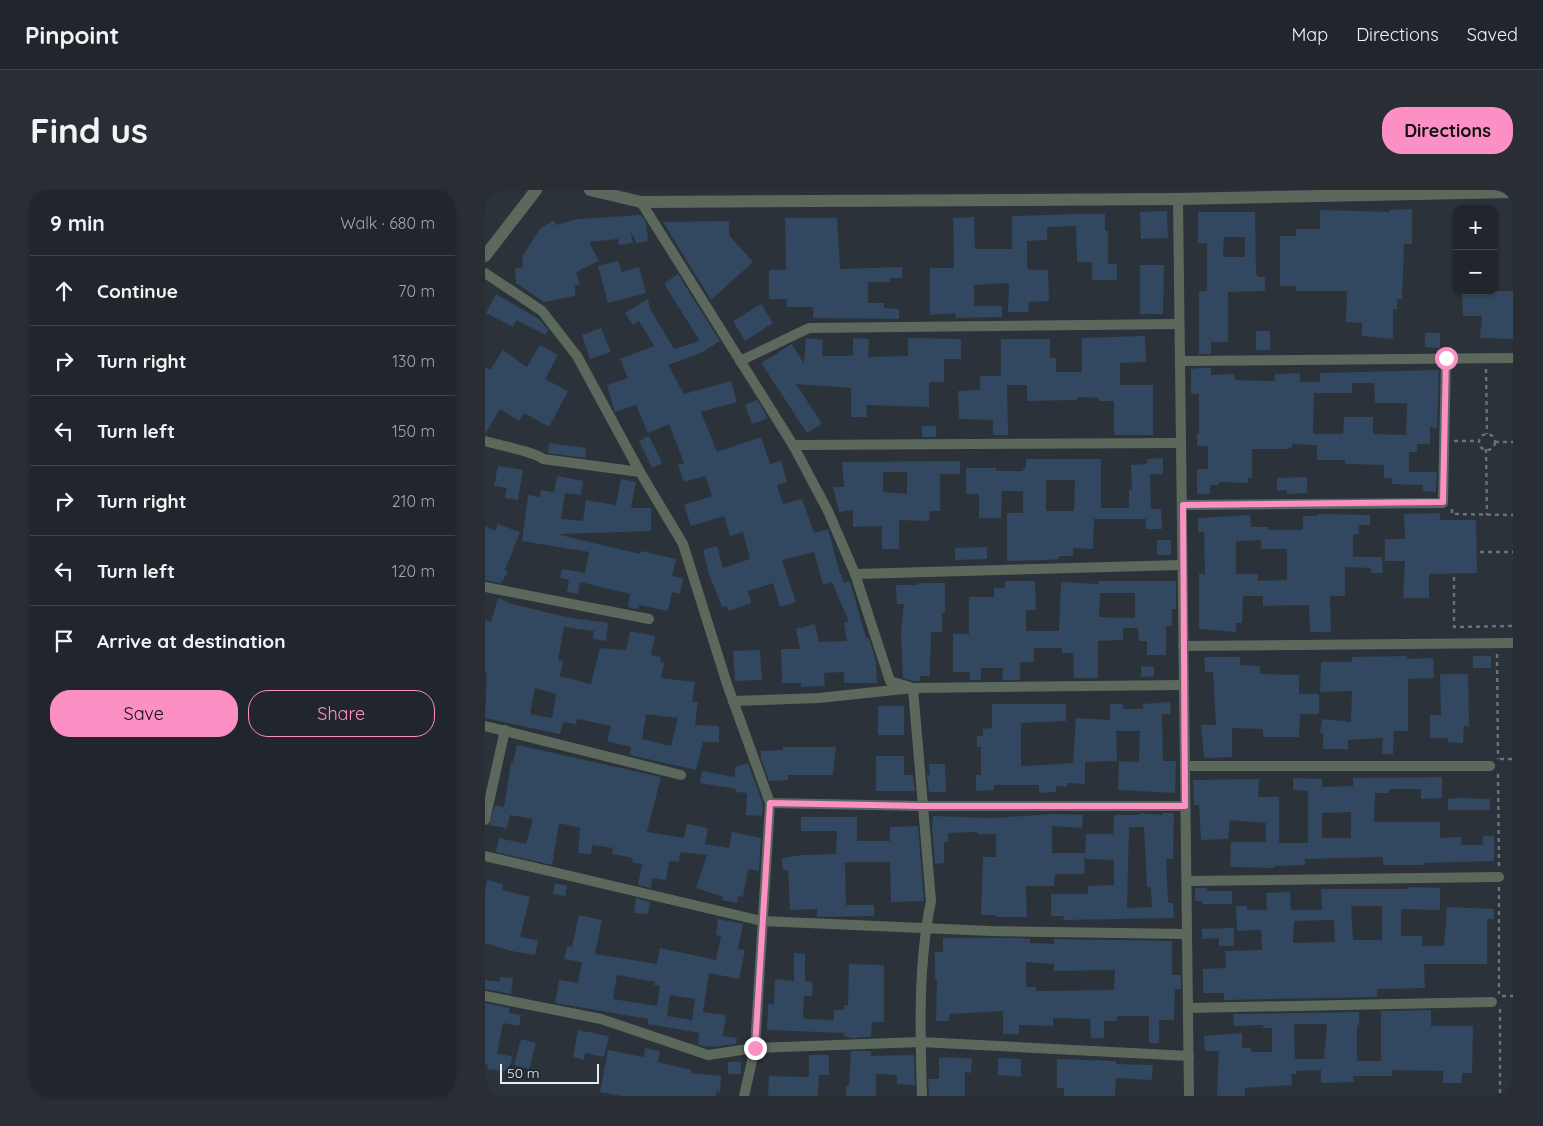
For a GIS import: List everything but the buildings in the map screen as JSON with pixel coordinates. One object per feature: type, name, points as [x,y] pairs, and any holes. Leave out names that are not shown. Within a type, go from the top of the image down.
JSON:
[{"type":"street","points":[[485,256],[536,190]]},
{"type":"street","points":[[590,190],[641,202],[1178,199],[1513,192]]},
{"type":"street","points":[[1178,199],[1189,1096]]},
{"type":"street","points":[[641,202],[793,445],[828,511],[855,574],[890,681],[913,688]]},
{"type":"street","points":[[485,274],[542,311],[577,356],[640,472],[683,544],[733,701],[770,803],[761,921],[755,1048],[744,1096]]},
{"type":"street","points":[[740,361],[809,328],[1179,324]]},
{"type":"street","points":[[1183,505],[1443,502],[1446,358]]},
{"type":"street","points":[[1180,361],[1513,358]]},
{"type":"street","points":[[485,441],[513,450],[537,454],[543,459],[640,472]]},
{"type":"street","points":[[793,445],[1181,443]]},
{"type":"street","points":[[855,574],[1183,566]]},
{"type":"street","points":[[485,587],[649,619]]},
{"type":"street","points":[[1183,646],[1513,643]]},
{"type":"street","points":[[733,701],[819,698],[913,688],[1184,685]]},
{"type":"street","points":[[913,688],[921,806],[931,901],[925,928],[920,1042],[922,1096]]},
{"type":"street","points":[[485,726],[681,774]]},
{"type":"street","points":[[485,820],[505,730]]},
{"type":"street","points":[[1186,766],[1494,763]]},
{"type":"street","points":[[770,803],[921,806],[1185,806]]},
{"type":"street","points":[[485,856],[761,921],[925,928],[1187,934]]},
{"type":"street","points":[[1187,881],[1499,877]]},
{"type":"street","points":[[485,996],[601,1019],[708,1055],[755,1048],[920,1042],[1189,1056]]},
{"type":"street","points":[[1188,1008],[1496,999]]},
{"type":"path","points":[[1486,370],[1487,434]]},
{"type":"path","points":[[1487,434],[1493,436],[1495,442],[1492,447],[1486,449],[1481,447],[1479,441],[1481,436],[1487,434]]},
{"type":"path","points":[[1452,441],[1479,441]]},
{"type":"path","points":[[1495,442],[1513,442]]},
{"type":"path","points":[[1486,449],[1487,514]]},
{"type":"path","points":[[1452,514],[1513,514]]},
{"type":"path","points":[[1480,552],[1513,552]]},
{"type":"path","points":[[1454,577],[1454,627],[1513,626]]},
{"type":"path","points":[[1494,763],[1513,759]]},
{"type":"path","points":[[1496,999],[1513,996]]},
{"type":"route","points":[[755,1048],[761,921],[770,803],[921,806],[1185,806],[1183,505],[1443,502],[1446,358]]}]
